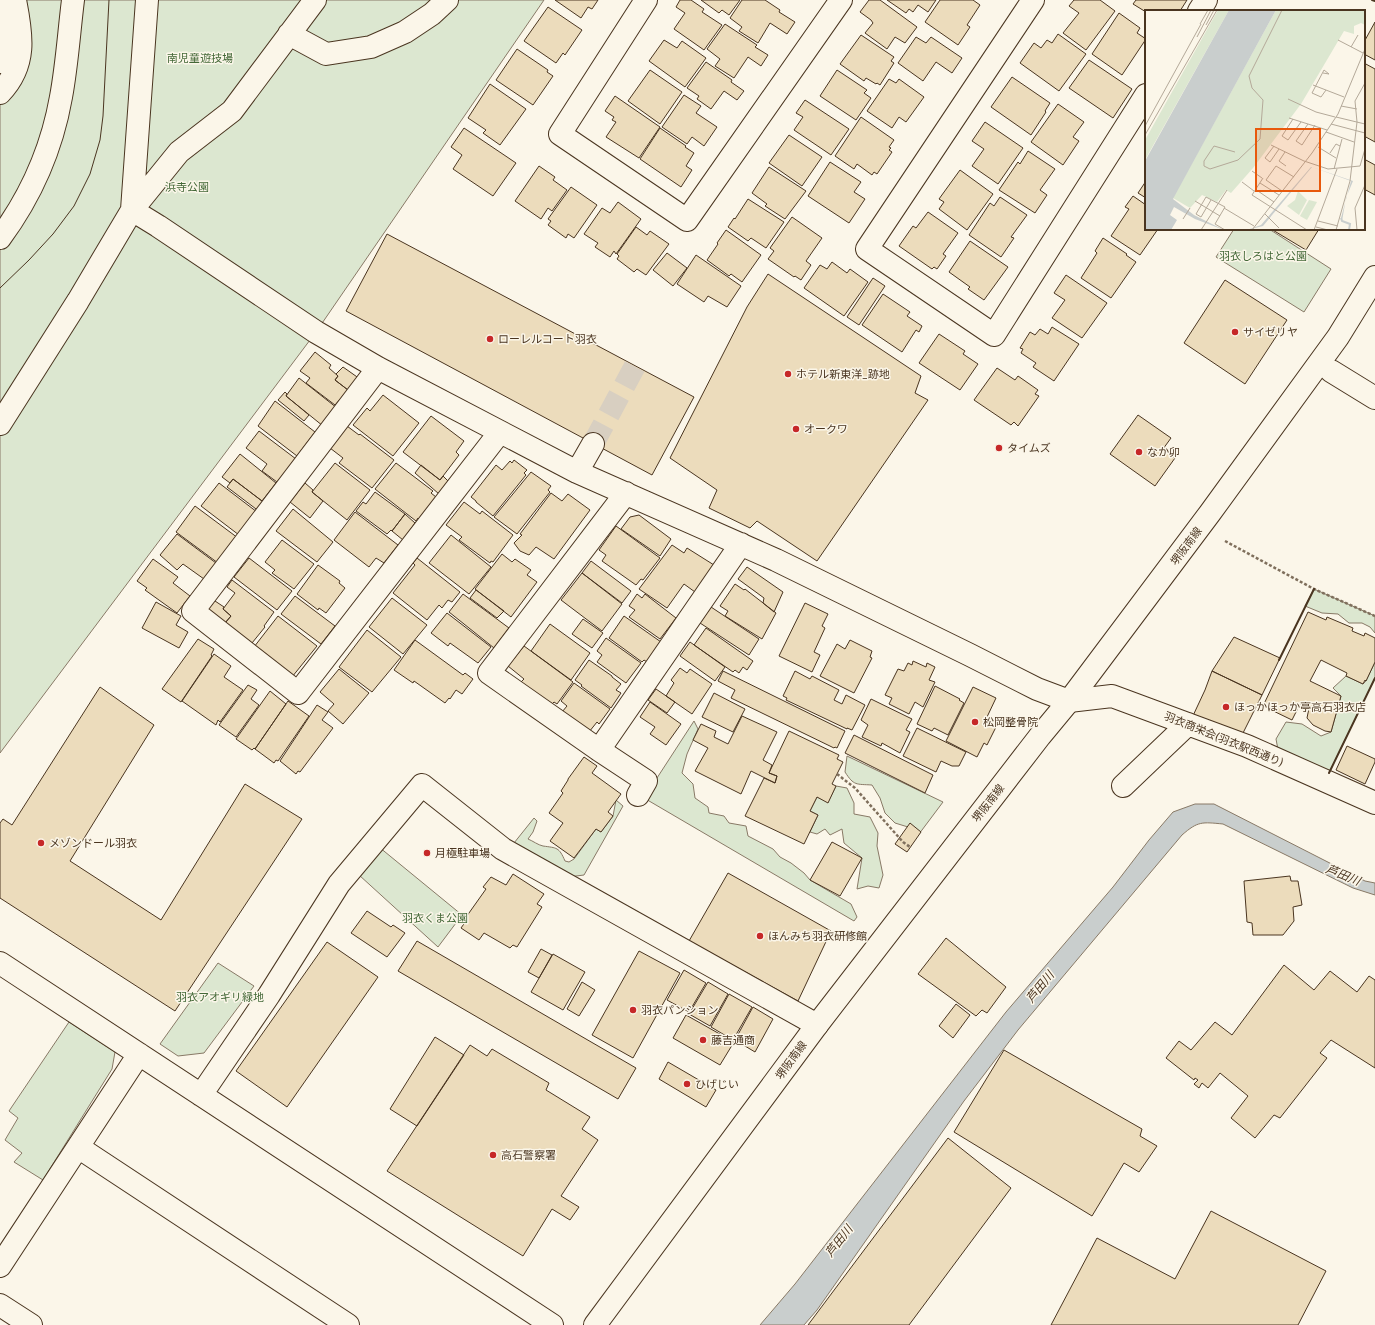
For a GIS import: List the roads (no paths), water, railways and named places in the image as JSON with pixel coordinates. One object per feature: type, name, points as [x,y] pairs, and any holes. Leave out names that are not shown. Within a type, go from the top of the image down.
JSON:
[{"type":"street","points":[[0,93],[15,72],[20,56],[22,42],[21,30],[15,0]]},
{"type":"street","points":[[0,214],[9,201],[27,166],[47,99],[58,0]]},
{"type":"street","points":[[0,238],[23,204],[36,179],[53,131],[61,97],[73,0]]},
{"type":"street","points":[[132,210],[147,0]]},
{"type":"street","points":[[0,424],[78,301],[132,210],[179,152],[232,111],[315,0]]},
{"type":"street","points":[[289,34],[326,54],[371,46],[405,32],[432,14],[447,0]]},
{"type":"street","points":[[646,0],[560,134],[687,220],[841,0]]},
{"type":"street","points":[[1033,0],[867,249],[994,335],[1145,97]]},
{"type":"street","points":[[1200,10],[1206,0]]},
{"type":"street","points":[[0,3],[6,35],[6,46],[0,62]]},
{"type":"street","points":[[132,210],[316,332],[378,368],[500,432],[577,472],[776,560],[1037,689],[1069,701]]},
{"type":"street","name":"堺阪南線","points":[[595,1325],[817,1025],[1035,742],[1069,701],[1210,513],[1338,337],[1375,276]]},
{"type":"street","points":[[378,368],[193,611],[298,694],[500,432]]},
{"type":"street","points":[[1331,371],[1375,398]]},
{"type":"street","points":[[577,472],[593,444]]},
{"type":"street","points":[[626,493],[489,674],[646,781],[638,795]]},
{"type":"street","points":[[599,750],[741,544]]},
{"type":"street","name":"羽衣商栄会(羽衣駅西通り)","points":[[1069,701],[1112,696],[1247,746],[1375,803]]},
{"type":"street","points":[[1123,786],[1188,724]]},
{"type":"street","points":[[201,1095],[269,995],[339,884],[422,785],[503,849],[817,1025]]},
{"type":"street","points":[[0,963],[552,1325]]},
{"type":"street","points":[[0,1266],[138,1054]]},
{"type":"street","points":[[78,1147],[348,1325]]},
{"type":"street","points":[[0,1305],[31,1325]]},
{"type":"water","name":"芦田川","points":[[1195,804],[1214,804],[1365,881],[1375,883],[1375,895],[1353,888],[1223,824],[1205,823],[1192,827],[1182,835],[1018,1030],[964,1101],[817,1310],[804,1325],[760,1325],[795,1284],[1006,1012],[1113,887],[1149,840],[1173,812]]},
{"type":"tunnel","points":[[593,444],[635,366]]},
{"type":"tram line","points":[[0,288],[53,234],[74,206],[90,174],[100,140],[103,116],[109,0]]},
{"type":"place","name":"サイゼリヤ","points":[[1235,332]]},
{"type":"place","name":"ローレルコート羽衣","points":[[490,339]]},
{"type":"place","name":"ホテル新東洋_跡地","points":[[788,374]]},
{"type":"place","name":"オークワ","points":[[796,429]]},
{"type":"place","name":"タイムズ","points":[[999,448]]},
{"type":"place","name":"なか卯","points":[[1139,452]]},
{"type":"place","name":"ほっかほっか亭高石羽衣店","points":[[1226,707]]},
{"type":"place","name":"松岡整骨院","points":[[975,722]]},
{"type":"place","name":"メゾンドール羽衣","points":[[41,843]]},
{"type":"place","name":"月極駐車場","points":[[427,853]]},
{"type":"place","name":"ほんみち羽衣研修館","points":[[760,936]]},
{"type":"place","name":"羽衣パンション","points":[[633,1010]]},
{"type":"place","name":"藤吉通商","points":[[703,1040]]},
{"type":"place","name":"ひげじい","points":[[687,1084]]},
{"type":"place","name":"高石警察署","points":[[493,1155]]},
{"type":"park label","name":"南児童遊技場","points":[[200,58]]},
{"type":"park label","name":"浜寺公園","points":[[187,187]]},
{"type":"park label","name":"羽衣しろはと公園","points":[[1263,256]]},
{"type":"park label","name":"羽衣くま公園","points":[[435,918]]},
{"type":"park label","name":"羽衣アオギリ緑地","points":[[220,997]]}]
